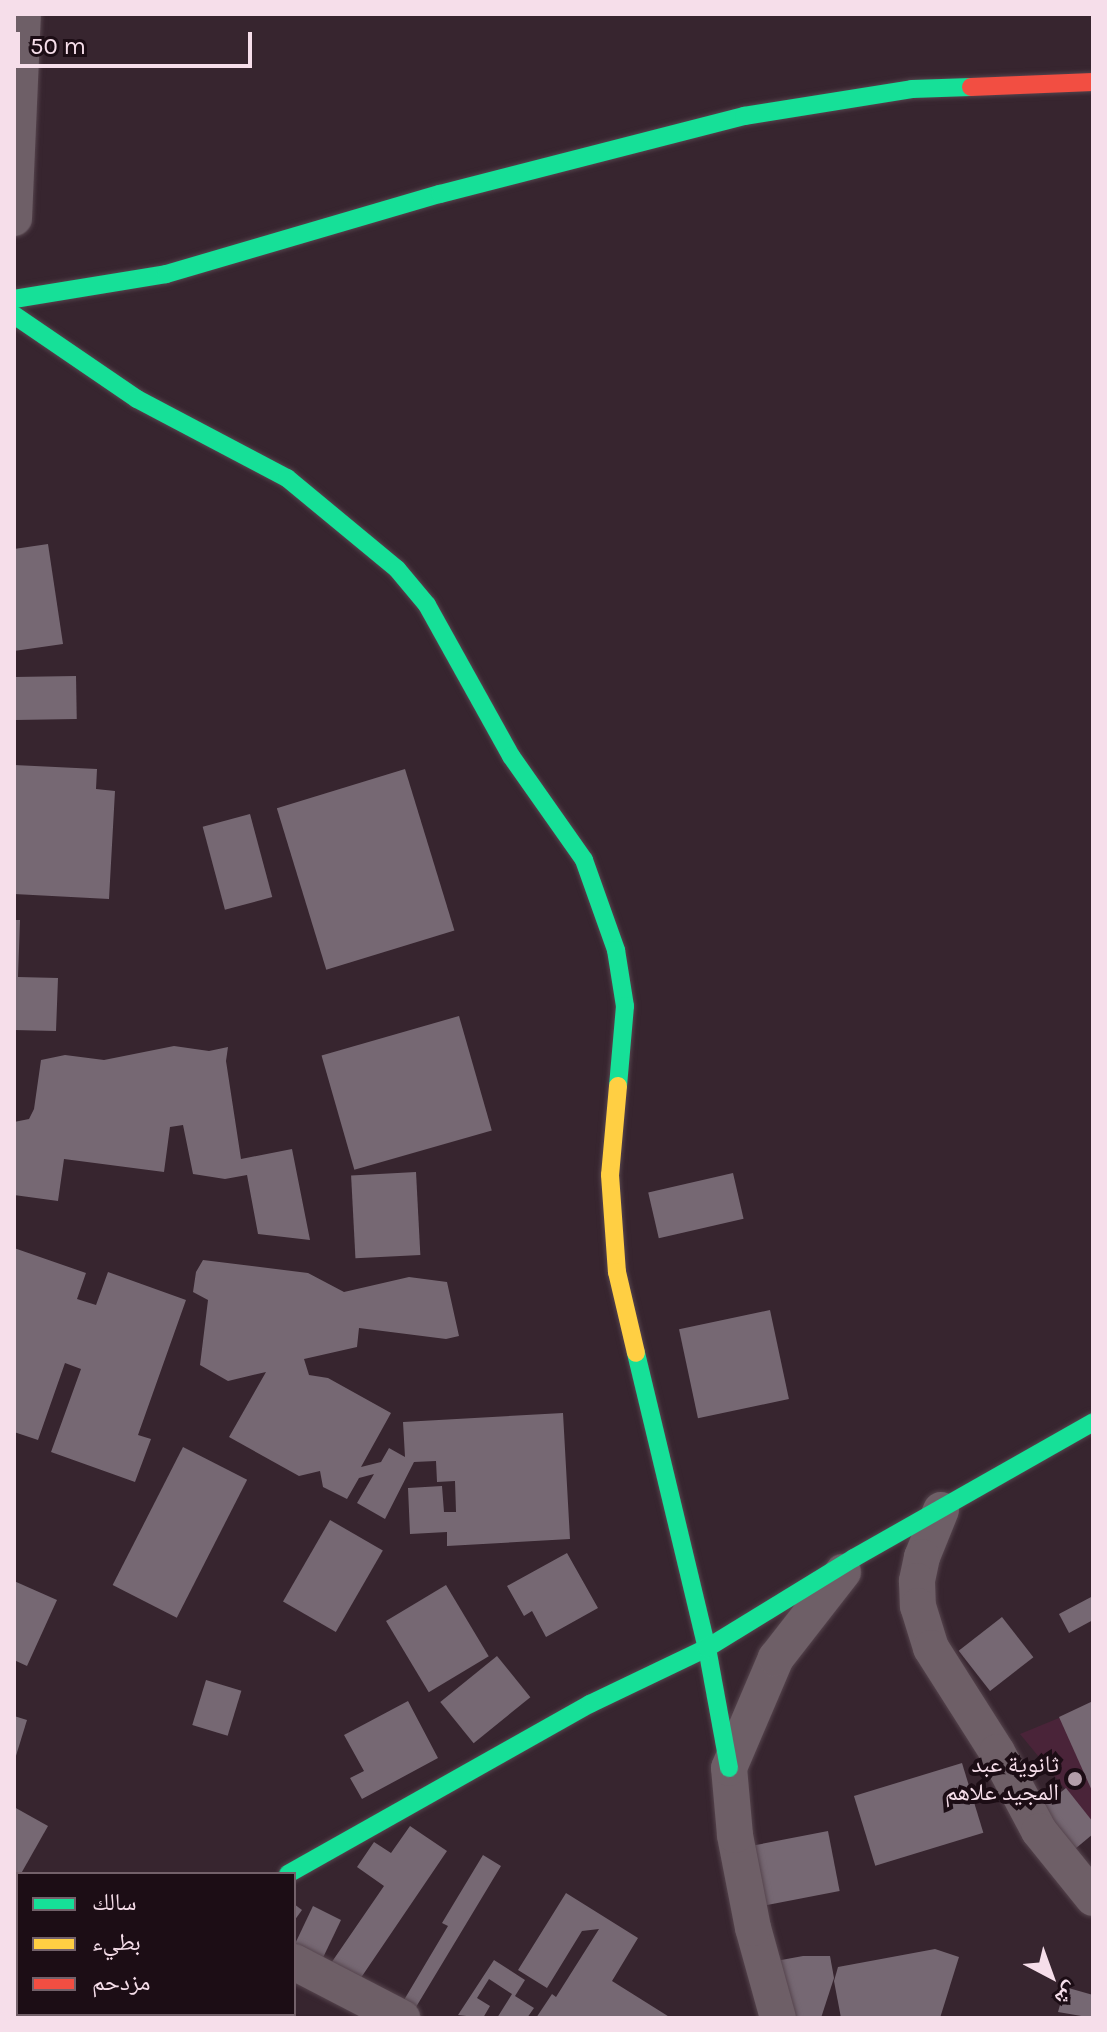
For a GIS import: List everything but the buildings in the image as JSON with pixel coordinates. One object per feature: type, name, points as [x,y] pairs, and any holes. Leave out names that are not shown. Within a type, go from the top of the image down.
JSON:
[{"type":"street","points":[[14,218],[23,14]]},
{"type":"street","points":[[14,299],[166,274],[440,194],[744,116],[912,89],[1093,82]]},
{"type":"street","points":[[14,315],[137,399],[287,478],[397,569],[427,605],[511,756],[584,860],[616,950],[625,1006],[610,1175],[617,1272],[707,1648],[729,1768],[735,1835],[753,1928],[778,2018]]},
{"type":"street","points":[[292,1872],[590,1704],[707,1648],[854,1558],[1093,1422]]},
{"type":"street","points":[[941,1510],[922,1557],[917,1581],[918,1606],[931,1648],[997,1752],[1039,1831],[1093,1898]]},
{"type":"street","points":[[729,1768],[776,1658],[854,1558]]},
{"type":"street","points":[[296,1963],[402,2018]]},
{"type":"shaded area","name":"ثانوية عبد المجيد علاهم","points":[[1093,1704],[1093,1823],[1020,1734]]},
{"type":"traffic: fast","points":[[14,299],[166,274],[440,194],[744,116],[912,89],[971,87]]},
{"type":"traffic: fast","points":[[14,315],[137,399],[287,478],[397,569],[427,605],[511,756],[584,860],[616,950],[625,1006],[618,1086]]},
{"type":"traffic: fast","points":[[636,1353],[707,1648],[729,1768]]},
{"type":"traffic: fast","points":[[292,1872],[590,1704],[707,1648],[854,1558],[1093,1422]]},
{"type":"traffic: slow","points":[[618,1086],[610,1175],[617,1272],[636,1353]]},
{"type":"traffic: jam","points":[[971,87],[1093,82]]},
{"type":"place","name":"ثانوية عبد المجيد علاهم","points":[[1075,1779]]}]
